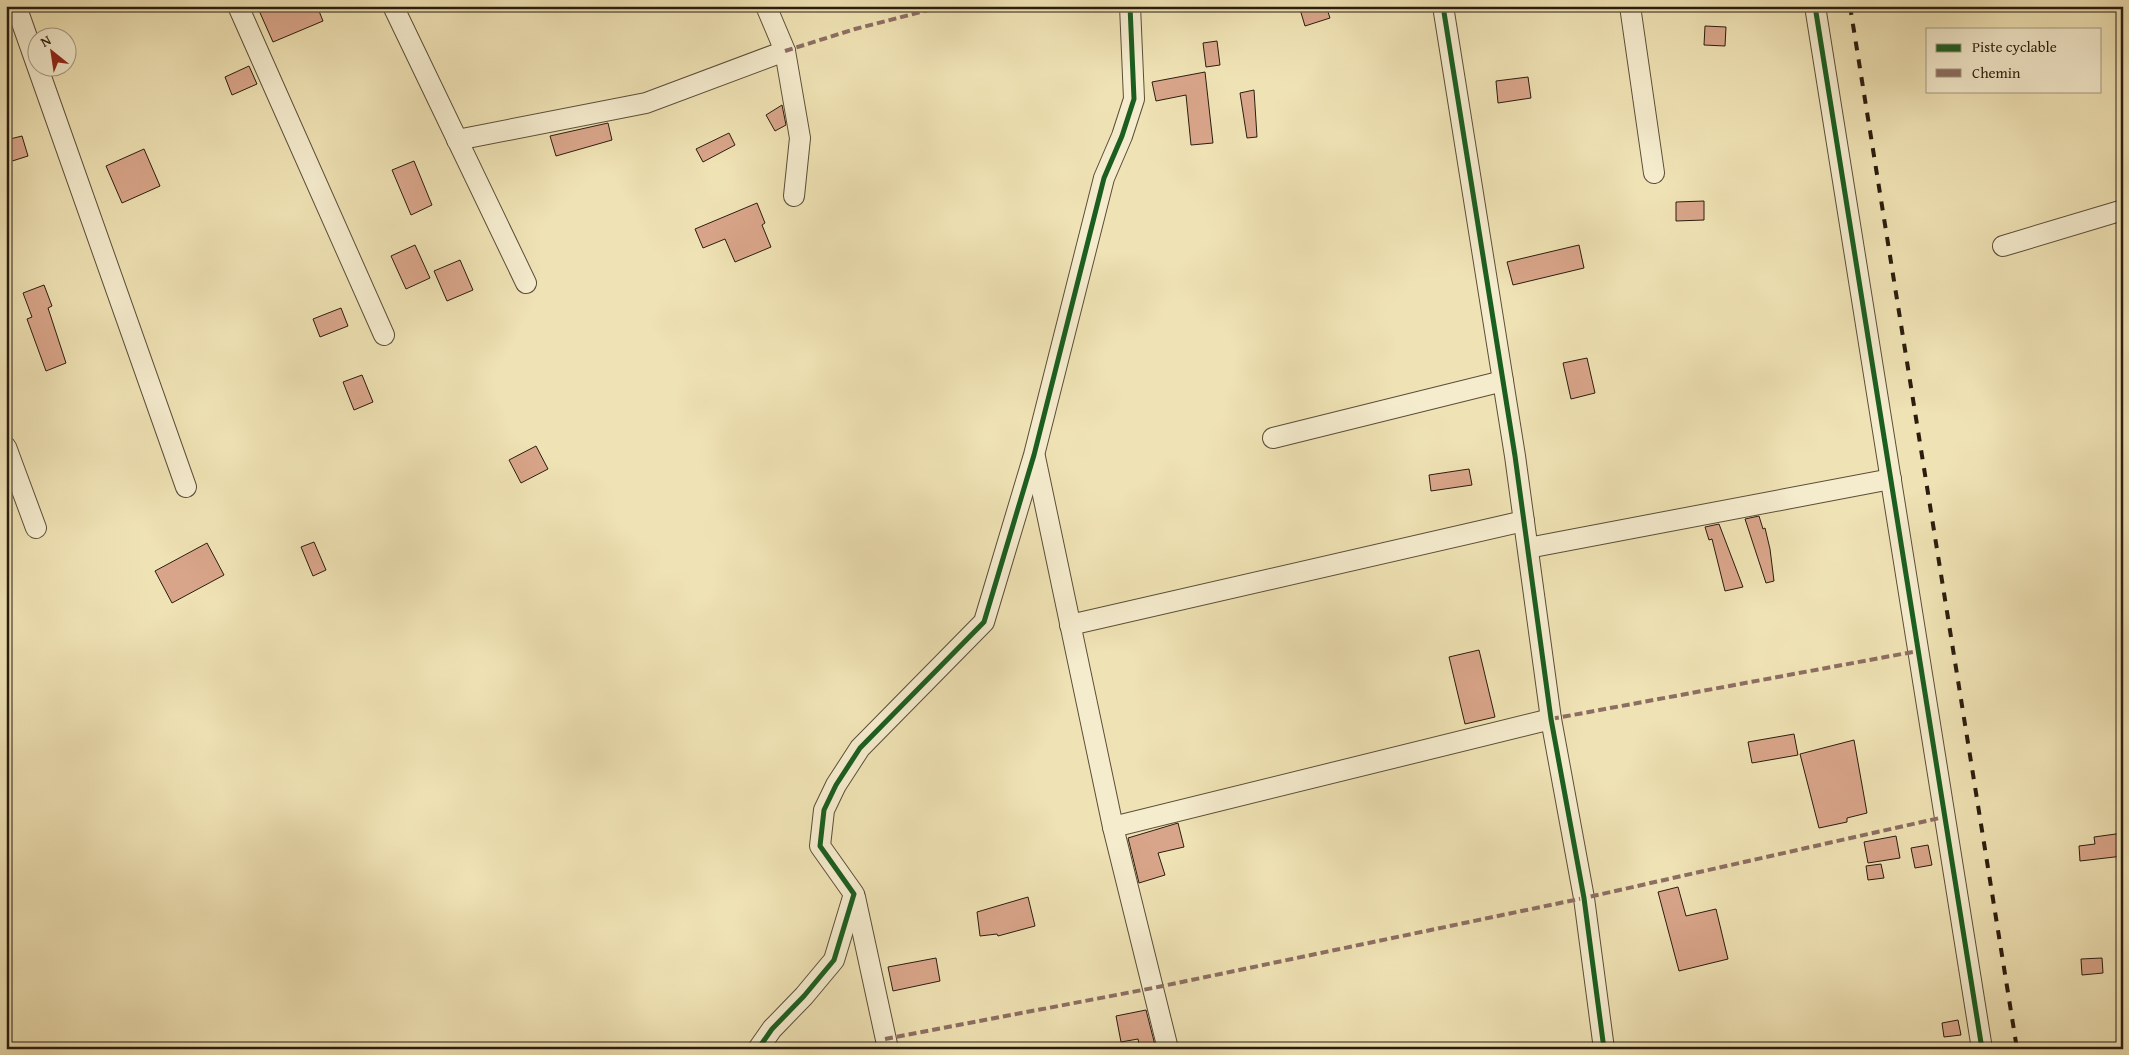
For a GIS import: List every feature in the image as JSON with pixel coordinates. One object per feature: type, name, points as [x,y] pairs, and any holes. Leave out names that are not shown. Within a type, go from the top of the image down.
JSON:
[{"type":"street","points":[[16,6],[186,487]]},
{"type":"street","points":[[238,6],[384,335]]},
{"type":"street","points":[[393,6],[526,283]]},
{"type":"street","points":[[766,6],[785,51],[800,138],[794,196]]},
{"type":"street","points":[[888,1049],[854,894],[820,846],[824,810],[836,785],[860,748],[984,622],[1034,455],[1104,178],[1122,136],[1134,99],[1130,6]]},
{"type":"street","points":[[1443,6],[1503,381],[1551,719],[1584,898],[1604,1049]]},
{"type":"street","points":[[1630,6],[1654,173]]},
{"type":"street","points":[[1814,6],[1982,1049]]},
{"type":"street","points":[[457,140],[646,103],[785,51]]},
{"type":"street","points":[[2003,246],[2123,210]]},
{"type":"street","points":[[1273,438],[1503,381]]},
{"type":"street","points":[[6,447],[36,528]]},
{"type":"street","points":[[1034,455],[1114,827],[1168,1049]]},
{"type":"street","points":[[1528,548],[1890,479]]},
{"type":"street","points":[[1070,625],[1524,521]]},
{"type":"street","points":[[1114,827],[1551,719]]},
{"type":"street","points":[[758,1049],[772,1029],[804,996],[834,960],[854,894]]},
{"type":"building","points":[[257,6],[317,6],[323,21],[273,42]]},
{"type":"building","points":[[1299,6],[1326,6],[1330,18],[1305,26]]},
{"type":"building","points":[[1705,26],[1726,27],[1725,46],[1704,45]]},
{"type":"building","points":[[1217,41],[1220,65],[1206,67],[1203,43]]},
{"type":"building","points":[[249,66],[257,84],[232,95],[225,77]]},
{"type":"building","points":[[1205,72],[1213,143],[1191,145],[1186,95],[1156,101],[1152,82]]},
{"type":"building","points":[[1528,77],[1531,98],[1498,103],[1496,81]]},
{"type":"building","points":[[1254,90],[1257,137],[1247,138],[1240,93]]},
{"type":"building","points":[[782,105],[786,125],[775,131],[766,115]]},
{"type":"building","points":[[608,123],[612,140],[556,156],[550,136]]},
{"type":"building","points":[[729,133],[735,145],[703,162],[696,149]]},
{"type":"building","points":[[22,136],[28,156],[6,163],[6,140]]},
{"type":"building","points":[[144,149],[160,186],[122,203],[106,166]]},
{"type":"building","points":[[414,161],[432,205],[411,215],[392,170]]},
{"type":"building","points":[[1704,201],[1704,220],[1676,221],[1676,202]]},
{"type":"building","points":[[757,203],[765,223],[762,225],[771,247],[735,262],[725,239],[703,248],[695,229]]},
{"type":"building","points":[[415,245],[430,278],[406,289],[391,256]]},
{"type":"building","points":[[1579,245],[1584,268],[1513,285],[1507,262]]},
{"type":"building","points":[[460,260],[473,290],[447,301],[434,271]]},
{"type":"building","points":[[44,285],[52,306],[48,308],[66,363],[46,371],[27,319],[32,317],[23,293]]},
{"type":"building","points":[[341,308],[348,326],[320,337],[313,319]]},
{"type":"building","points":[[1587,358],[1595,393],[1571,399],[1563,363]]},
{"type":"building","points":[[362,375],[373,402],[354,410],[343,382]]},
{"type":"building","points":[[536,446],[548,469],[521,483],[509,460]]},
{"type":"building","points":[[1469,469],[1472,485],[1431,491],[1429,475]]},
{"type":"building","points":[[1759,516],[1763,529],[1765,528],[1770,549],[1774,581],[1766,583],[1745,519]]},
{"type":"building","points":[[1719,524],[1743,587],[1725,591],[1712,539],[1709,540],[1705,527]]},
{"type":"building","points":[[314,542],[326,570],[313,576],[301,547]]},
{"type":"building","points":[[207,543],[224,575],[172,603],[155,571]]},
{"type":"building","points":[[1479,650],[1495,717],[1465,724],[1449,657]]},
{"type":"building","points":[[1794,734],[1798,755],[1752,763],[1748,742]]},
{"type":"building","points":[[1854,740],[1867,813],[1847,818],[1847,822],[1819,828],[1800,754]]},
{"type":"building","points":[[1178,823],[1184,847],[1158,853],[1165,875],[1139,883],[1128,838]]},
{"type":"building","points":[[2123,833],[2123,856],[2080,861],[2079,846],[2095,844],[2094,837]]},
{"type":"building","points":[[1896,836],[1900,858],[1868,863],[1864,842]]},
{"type":"building","points":[[1928,845],[1932,865],[1915,868],[1911,848]]},
{"type":"building","points":[[1881,864],[1884,878],[1868,880],[1866,866]]},
{"type":"building","points":[[1678,887],[1686,916],[1716,909],[1728,959],[1679,971],[1658,892]]},
{"type":"building","points":[[1028,897],[1035,926],[998,936],[997,934],[980,936],[977,912]]},
{"type":"building","points":[[936,958],[940,981],[893,991],[888,967]]},
{"type":"building","points":[[2102,958],[2103,973],[2082,975],[2081,959]]},
{"type":"building","points":[[1146,1010],[1156,1049],[1140,1049],[1138,1039],[1121,1042],[1116,1016]]},
{"type":"building","points":[[1958,1020],[1961,1035],[1944,1037],[1942,1023]]},
{"type":"railway","points":[[1850,6],[2017,1049]]},
{"type":"marked path","points":[[785,51],[855,29],[944,6]]},
{"type":"marked path","points":[[1551,719],[1918,651]]},
{"type":"marked path","points":[[885,1039],[1153,988],[1584,898],[1944,817]]},
{"type":"cycle path","points":[[758,1049],[772,1029],[804,996],[834,960],[854,894],[820,846],[824,810],[836,785],[860,748],[984,622],[1034,455],[1104,178],[1122,136],[1134,99],[1130,6]]},
{"type":"cycle path","points":[[1443,6],[1515,456],[1551,719],[1584,898],[1604,1049]]},
{"type":"cycle path","points":[[1815,6],[1982,1049]]}]
